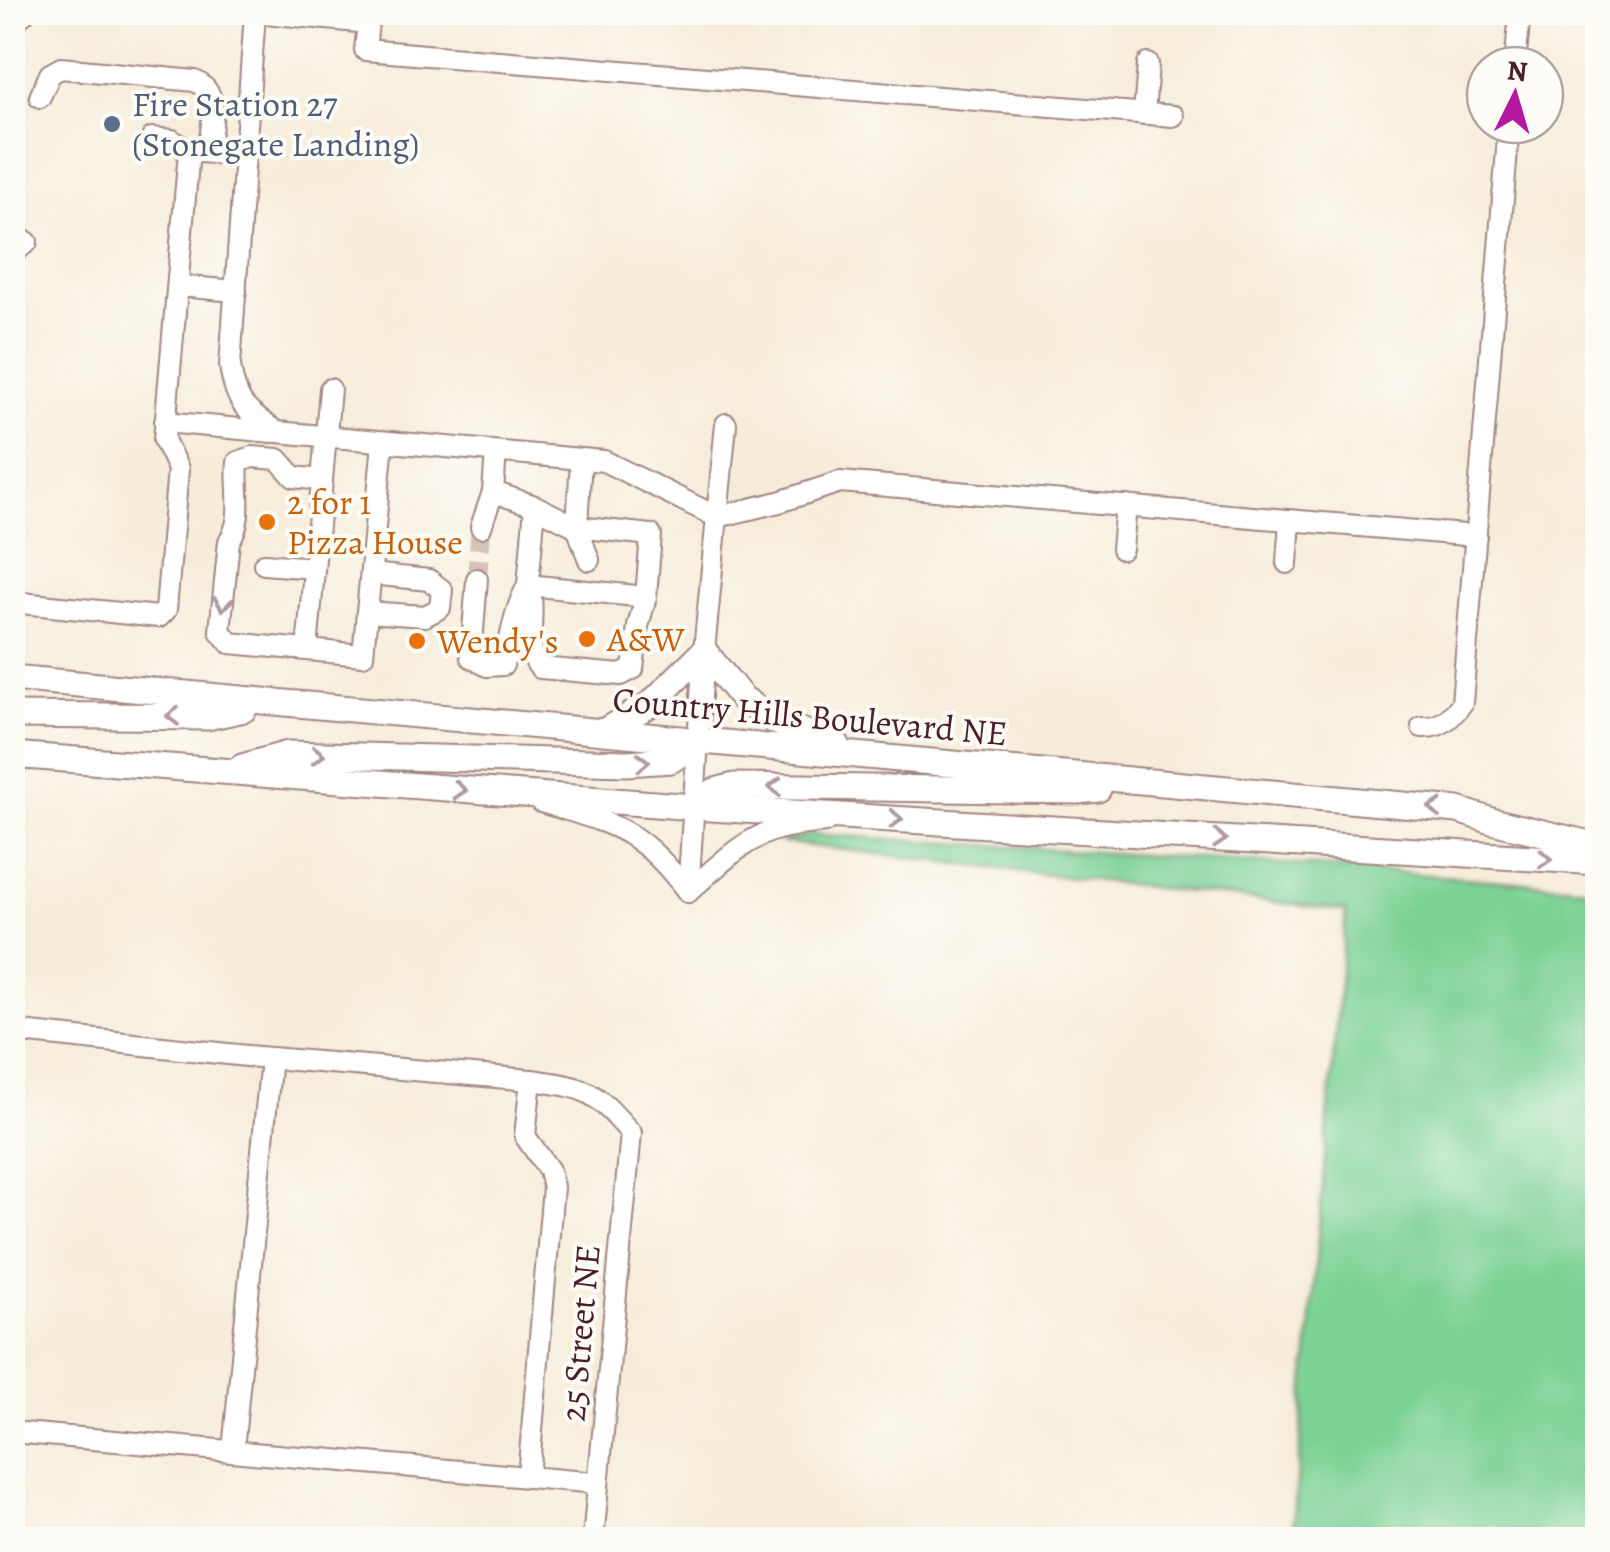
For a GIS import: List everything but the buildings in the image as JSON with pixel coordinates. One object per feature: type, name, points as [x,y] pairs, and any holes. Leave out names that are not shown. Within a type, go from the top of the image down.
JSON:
[{"type":"main road","points":[[12,20],[22,12]]},
{"type":"main road","points":[[603,732],[652,703],[704,651],[742,698],[774,721],[865,756]]},
{"type":"main road","points":[[12,669],[40,680]]},
{"type":"main road","name":"Country Hills Boulevard NE","points":[[12,678],[1458,810],[1492,822],[1598,846]]},
{"type":"main road","points":[[12,716],[207,717],[268,703]]},
{"type":"main road","points":[[223,772],[288,754],[646,762],[670,760],[698,740]]},
{"type":"main road","points":[[12,755],[853,817],[1598,862]]},
{"type":"main road","points":[[694,806],[714,791],[734,786],[1076,792],[1152,782]]},
{"type":"street","points":[[276,432],[248,414],[234,394],[230,366],[255,12],[363,16],[364,50],[1173,116]]},
{"type":"street","points":[[1517,45],[1520,12]]},
{"type":"street","points":[[1144,114],[1148,64]]},
{"type":"street","points":[[12,602],[158,617],[166,610],[178,468],[164,440],[165,422],[178,286],[198,152],[212,97],[206,86],[195,81],[60,68],[50,74],[40,97]]},
{"type":"street","points":[[152,138],[172,140],[198,152],[246,156]]},
{"type":"street","points":[[1422,727],[1432,728],[1450,720],[1462,703],[1507,145]]},
{"type":"street","points":[[178,286],[236,291]]},
{"type":"street","points":[[306,650],[330,390]]},
{"type":"street","points":[[165,422],[604,461],[717,516],[779,502],[840,482],[1476,536]]},
{"type":"street","points":[[688,892],[704,651],[726,424]]},
{"type":"street","points":[[322,480],[294,477],[278,460],[252,456],[238,462],[237,530],[229,541],[220,631],[230,643],[363,655],[384,442]]},
{"type":"street","points":[[481,527],[493,492],[496,452]]},
{"type":"street","points":[[580,459],[577,527],[587,576]]},
{"type":"street","points":[[493,492],[535,506],[577,527],[651,535],[646,598],[633,669],[620,676],[540,668],[534,664],[534,600],[528,585]]},
{"type":"street","points":[[476,578],[471,657],[487,666],[503,665],[514,610],[528,585],[535,506]]},
{"type":"street","points":[[1122,549],[1126,506]]},
{"type":"street","points":[[1287,563],[1290,520]]},
{"type":"street","points":[[264,564],[314,568]]},
{"type":"street","points":[[367,612],[425,616],[440,608],[442,590],[428,580],[371,574]]},
{"type":"street","points":[[528,585],[587,576],[646,598]]},
{"type":"street","points":[[516,794],[629,832],[662,858],[688,892]]},
{"type":"street","points":[[688,892],[756,838],[776,830],[853,817]]},
{"type":"street","points":[[12,1031],[531,1080],[525,1136],[549,1170],[553,1187],[528,1477]]},
{"type":"street","points":[[232,1450],[271,1058]]},
{"type":"street","name":"25 Street NE","points":[[531,1080],[574,1086],[599,1097],[631,1133],[593,1540]]},
{"type":"street","points":[[12,1432],[598,1483]]},
{"type":"green space","points":[[811,834],[1331,867],[1597,889],[1597,1539],[1292,1539],[1346,911],[780,842]]},
{"type":"tunnel","points":[[477,579],[481,527]]},
{"type":"place","name":"Fire Station 27 (Stonegate Landing)","points":[[112,124]]},
{"type":"place","name":"2 for 1 Pizza House","points":[[267,522]]},
{"type":"place","name":"A&W","points":[[587,639]]},
{"type":"place","name":"Wendy's","points":[[417,641]]}]
